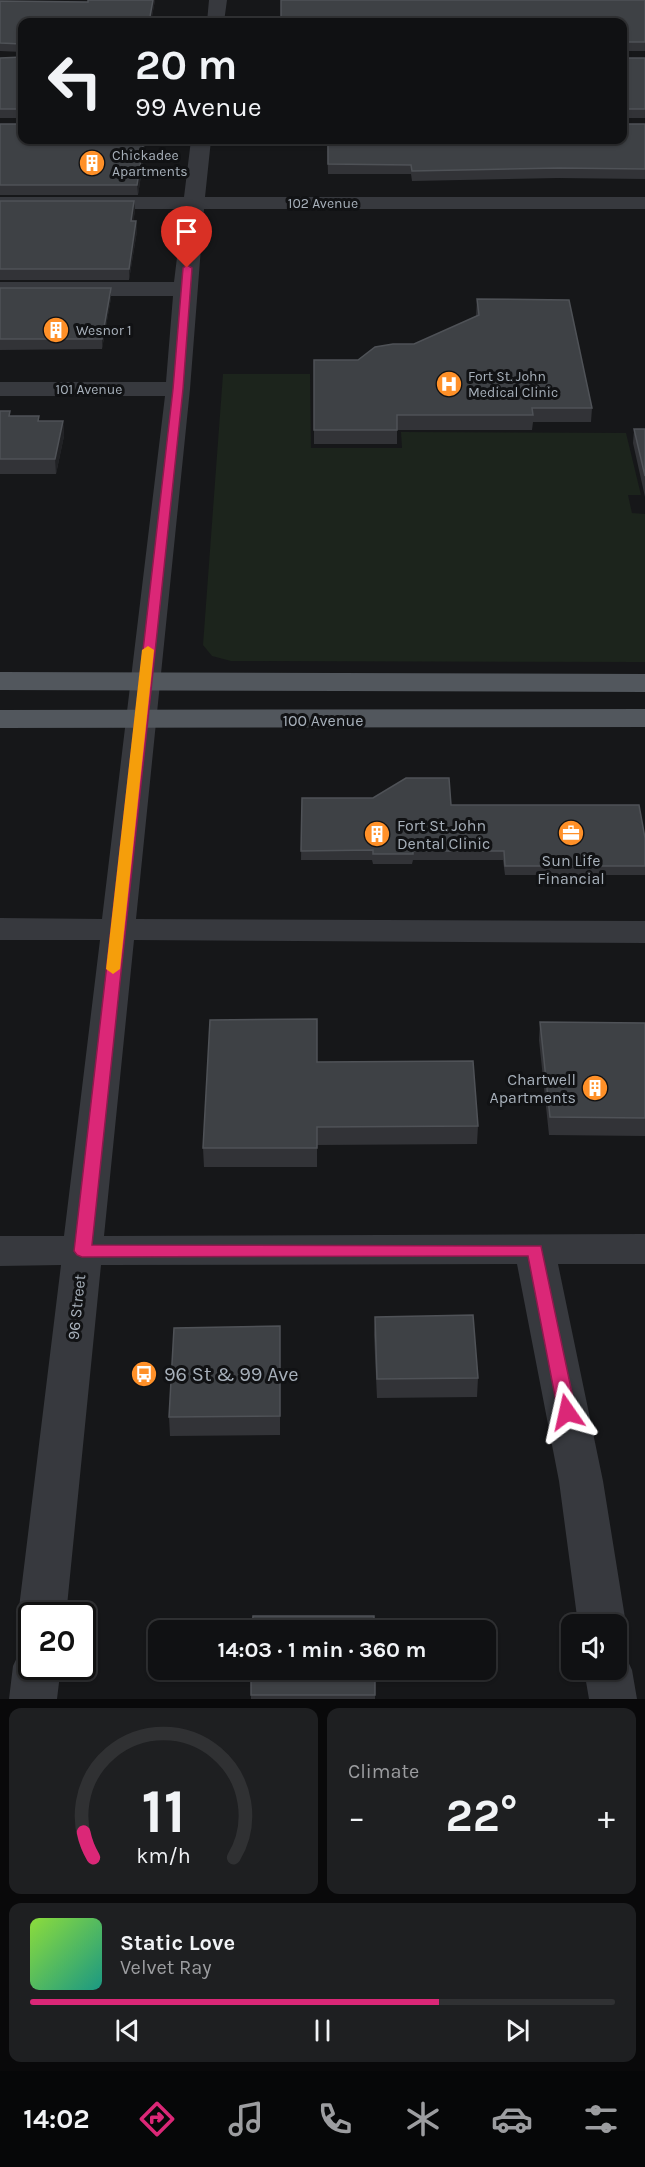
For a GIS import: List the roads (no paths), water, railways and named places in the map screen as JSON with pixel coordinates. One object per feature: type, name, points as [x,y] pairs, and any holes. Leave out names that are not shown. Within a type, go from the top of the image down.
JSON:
[{"type":"main road","points":[[0,681],[645,683]]},
{"type":"main road","name":"100 Avenue","points":[[0,719],[645,718]]},
{"type":"street","points":[[216,18],[218,0]]},
{"type":"street","name":"96 Street","points":[[44,1602],[178,389],[185,289],[201,144]]},
{"type":"street","name":"102 Avenue","points":[[0,203],[645,203]]},
{"type":"street","points":[[0,290],[185,289]]},
{"type":"street","name":"101 Avenue","points":[[0,389],[178,389]]},
{"type":"street","points":[[0,929],[645,932]]},
{"type":"street","points":[[0,1251],[645,1249]]},
{"type":"street","points":[[535,1250],[581,1481],[601,1614]]},
{"type":"street","points":[[33,1699],[35,1680]]},
{"type":"street","points":[[610,1680],[613,1699]]},
{"type":"place","name":"Chickadee Apartments","points":[[92,163]]},
{"type":"place","name":"Wesnor 1","points":[[56,330]]},
{"type":"place","name":"Fort St. John Medical Clinic","points":[[449,384]]},
{"type":"place","name":"Sun Life Financial","points":[[571,833]]},
{"type":"place","name":"Fort St. John Dental Clinic","points":[[377,834]]},
{"type":"place","name":"Chartwell Apartments","points":[[595,1088]]},
{"type":"place","name":"96 St & 99 Ave","points":[[144,1374]]}]
